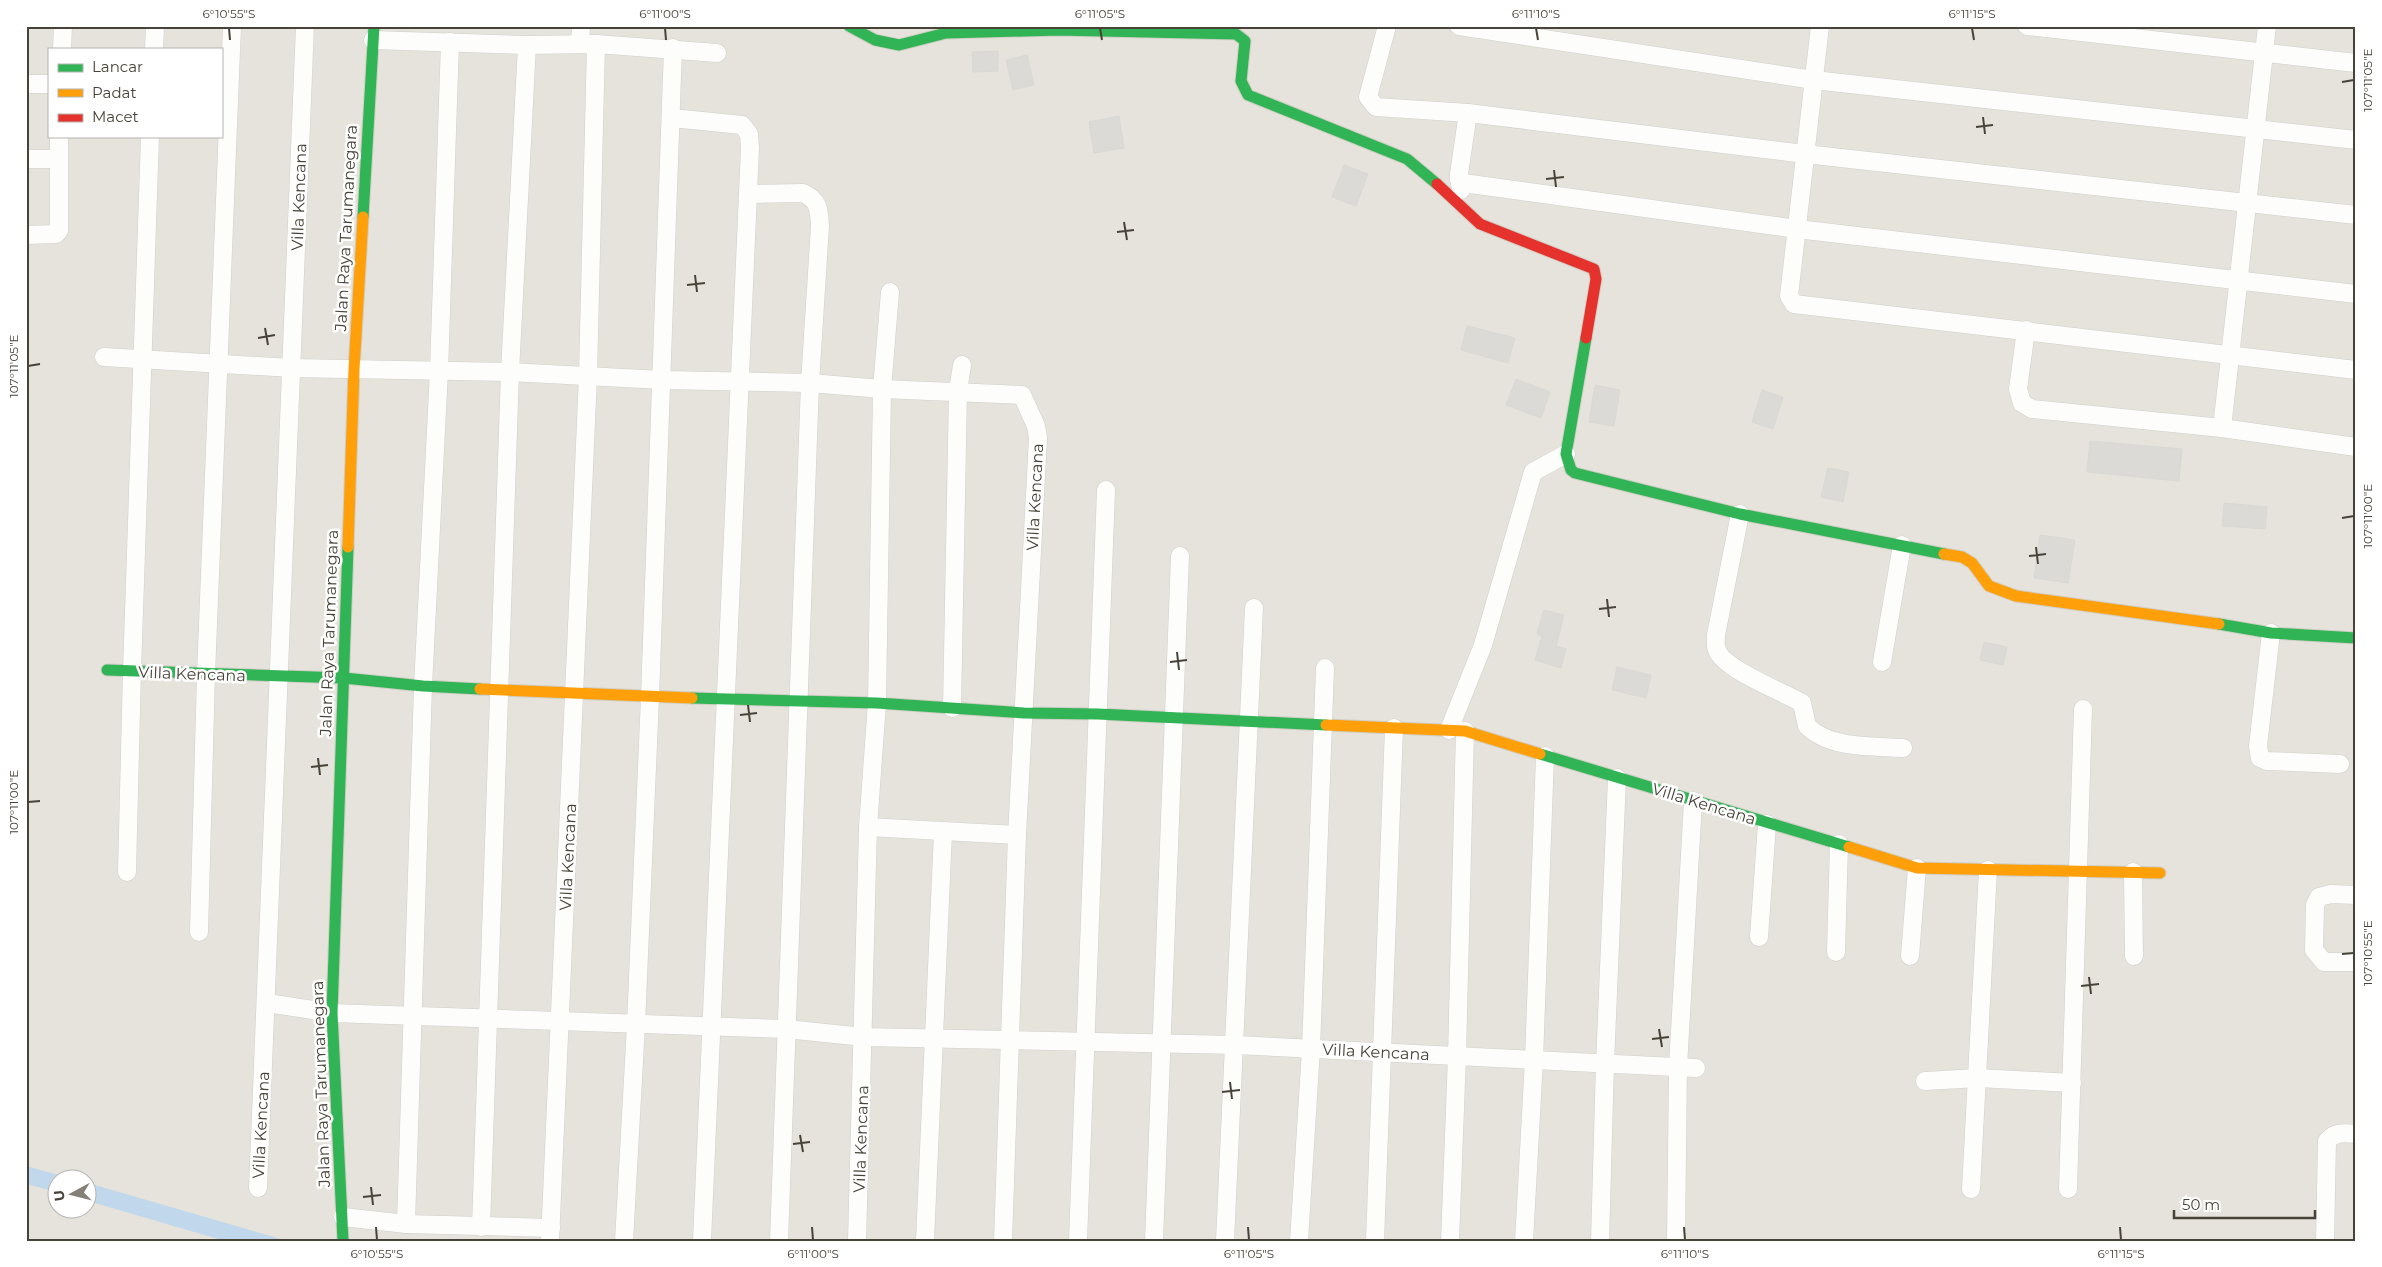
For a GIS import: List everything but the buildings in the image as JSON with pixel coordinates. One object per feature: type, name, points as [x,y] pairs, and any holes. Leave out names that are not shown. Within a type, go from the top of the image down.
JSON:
[{"type":"street","points":[[62,48],[63,26]]},
{"type":"street","points":[[154,48],[155,26]]},
{"type":"street","points":[[199,932],[206,674],[232,26]]},
{"type":"street","name":"Villa Kencana","points":[[258,1188],[306,26]]},
{"type":"street","name":"Villa Kencana","points":[[343,1217],[406,1224],[481,1227],[550,1234],[588,376],[588,44],[581,26]]},
{"type":"street","points":[[849,26],[875,40],[899,45],[946,33],[1058,30],[1236,34],[1244,41],[1245,50],[1241,81],[1248,95],[1276,108],[1407,159],[1420,168],[1480,224],[1500,234],[1594,269],[1596,279],[1566,454],[1571,470],[1575,473],[1740,514],[1902,544],[1967,559],[1990,586],[2016,596],[2195,620],[2271,633],[2356,638]]},
{"type":"street","points":[[1387,26],[1368,97],[1376,107],[1468,113],[1805,154],[2356,215]]},
{"type":"street","points":[[1459,26],[1814,80],[2356,140]]},
{"type":"street","points":[[1820,26],[1789,296],[1794,304],[2356,370]]},
{"type":"street","points":[[2027,26],[2356,63]]},
{"type":"street","points":[[2222,428],[2267,26]]},
{"type":"street","points":[[373,33],[450,42],[527,45],[588,44],[673,48],[717,53]]},
{"type":"street","name":"Jalan Raya Tarumanegara","points":[[343,1241],[332,1013],[354,368],[373,33]]},
{"type":"street","points":[[406,1224],[423,686],[439,371],[450,42]]},
{"type":"street","points":[[481,1227],[510,372],[527,45]]},
{"type":"street","points":[[624,1241],[636,1025],[650,697],[673,48]]},
{"type":"street","points":[[26,84],[48,84]]},
{"type":"street","points":[[1466,210],[1459,180],[1468,113]]},
{"type":"street","points":[[672,118],[734,123],[746,128],[749,134],[750,148],[702,1241]]},
{"type":"street","points":[[26,235],[56,234],[59,231],[59,138]]},
{"type":"street","points":[[128,872],[132,671],[150,138]]},
{"type":"street","points":[[26,159],[58,159]]},
{"type":"street","points":[[1459,180],[1464,183],[1797,229],[2356,294]]},
{"type":"street","points":[[748,194],[804,193],[812,197],[819,207],[820,226],[810,383],[797,702],[779,1241]]},
{"type":"street","name":"Villa Kencana","points":[[858,1241],[868,827],[877,703],[882,389],[890,292]]},
{"type":"street","points":[[2026,330],[2018,389],[2022,403],[2032,409],[2222,428],[2356,447]]},
{"type":"street","name":"Villa Kencana","points":[[104,357],[292,368],[510,372],[662,380],[810,383],[882,389],[958,390],[1022,395],[1036,426],[1038,438],[1017,835],[1003,1241]]},
{"type":"street","points":[[952,708],[958,390],[962,366]]},
{"type":"street","points":[[1450,1241],[1457,1056],[1457,731],[1533,472],[1566,454]]},
{"type":"street","points":[[1078,1241],[1106,490]]},
{"type":"street","points":[[1740,514],[1716,634],[1719,654],[1728,663],[1757,681],[1802,703],[1807,726],[1825,739],[1854,744],[1903,748]]},
{"type":"street","points":[[1882,662],[1902,544]]},
{"type":"street","points":[[1154,1241],[1180,556]]},
{"type":"street","points":[[1225,1241],[1254,608]]},
{"type":"street","points":[[2271,633],[2258,746],[2260,758],[2267,761],[2340,764]]},
{"type":"street","points":[[1299,1241],[1311,1049],[1325,668]]},
{"type":"street","name":"Villa Kencana","points":[[107,670],[344,678],[423,686],[500,690],[727,700],[877,703],[1024,712],[1457,731],[1917,868],[2160,873]]},
{"type":"street","points":[[2068,1189],[2083,710]]},
{"type":"street","points":[[1375,1241],[1380,1052],[1394,728]]},
{"type":"street","points":[[1524,1241],[1534,1060],[1545,756]]},
{"type":"street","points":[[1600,1241],[1617,778]]},
{"type":"street","points":[[1676,1241],[1678,1067],[1693,801]]},
{"type":"street","points":[[1759,937],[1767,824]]},
{"type":"street","points":[[868,827],[1017,835]]},
{"type":"street","points":[[925,1241],[943,832]]},
{"type":"street","points":[[1836,952],[1839,844]]},
{"type":"street","points":[[1910,956],[1917,868]]},
{"type":"street","points":[[1971,1189],[1988,870]]},
{"type":"street","points":[[2133,872],[2134,956]]},
{"type":"street","points":[[2356,895],[2331,894],[2319,897],[2315,905],[2314,950],[2324,962],[2356,962]]},
{"type":"street","name":"Villa Kencana","points":[[267,1003],[332,1013],[786,1029],[864,1037],[1235,1045],[1696,1068]]},
{"type":"street","points":[[1925,1081],[1978,1078],[2072,1083]]},
{"type":"street","points":[[2324,1241],[2328,1141],[2332,1135],[2338,1133],[2356,1134]]},
{"type":"shaded area","points":[[26,26],[2356,26],[2356,1241],[26,1241]]},
{"type":"water","points":[[26,1166],[48,1172],[48,1190],[26,1184]]},
{"type":"water","points":[[98,1186],[288,1241],[225,1241],[98,1204]]},
{"type":"traffic: fast","points":[[363,217],[374,26]]},
{"type":"traffic: fast","points":[[849,26],[875,40],[899,45],[946,33],[1058,30],[1236,34],[1245,41],[1241,81],[1248,95],[1407,159],[1437,184]]},
{"type":"traffic: fast","points":[[1586,338],[1566,454],[1571,470],[1575,473],[1740,514],[1944,554]]},
{"type":"traffic: fast","points":[[343,1241],[332,1013],[348,547]]},
{"type":"traffic: fast","points":[[2219,624],[2271,633],[2356,638]]},
{"type":"traffic: fast","points":[[107,670],[344,678],[423,686],[480,689]]},
{"type":"traffic: fast","points":[[692,698],[877,703],[1024,713],[1098,714],[1326,725]]},
{"type":"traffic: fast","points":[[1540,754],[1849,847]]},
{"type":"traffic: slow","points":[[348,547],[354,369],[363,217]]},
{"type":"traffic: slow","points":[[1944,554],[1962,557],[1972,563],[1989,586],[2016,596],[2219,624]]},
{"type":"traffic: slow","points":[[480,689],[692,698]]},
{"type":"traffic: slow","points":[[1326,725],[1465,731],[1540,754]]},
{"type":"traffic: slow","points":[[1849,847],[1917,868],[2160,873]]},
{"type":"traffic: jam","points":[[1437,184],[1480,224],[1594,269],[1596,279],[1586,338]]}]
